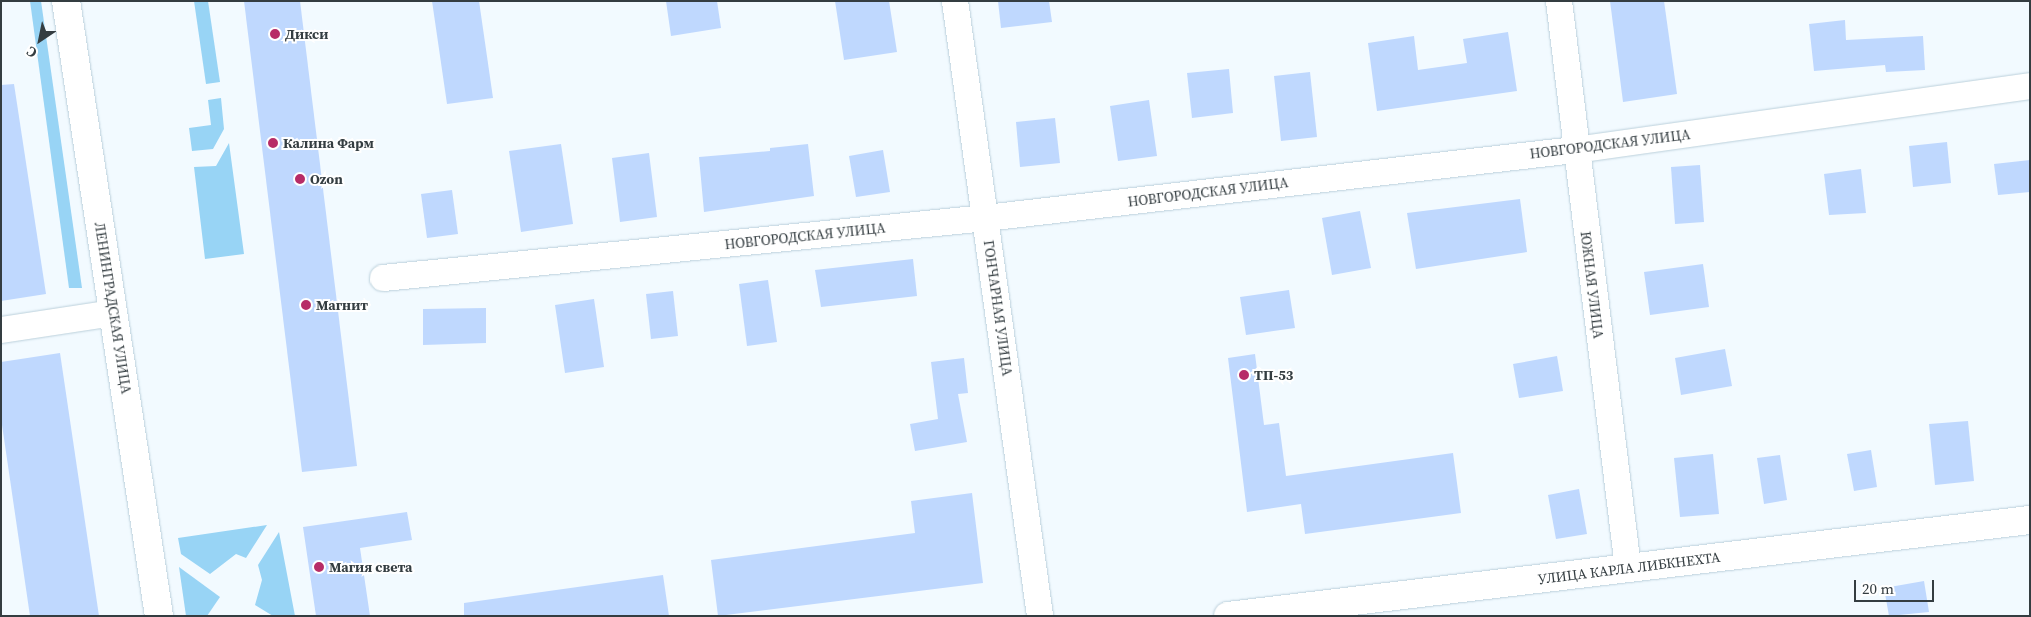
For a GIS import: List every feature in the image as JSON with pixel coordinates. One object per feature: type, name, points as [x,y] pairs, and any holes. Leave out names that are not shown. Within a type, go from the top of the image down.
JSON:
[{"type":"main road","name":"ЛЕНИНГРАДСКАЯ УЛИЦА","points":[[66,1],[159,616]]},
{"type":"main road","name":"УЛИЦА КАРЛА ЛИБКНЕХТА","points":[[1228,616],[2030,520]]},
{"type":"street","name":"ГОНЧАРНАЯ УЛИЦА","points":[[954,1],[986,218],[1040,616]]},
{"type":"street","name":"ЮЖНАЯ УЛИЦА","points":[[1559,1],[1575,150],[1628,568]]},
{"type":"street","name":"НОВГОРОДСКАЯ УЛИЦА","points":[[383,278],[986,218],[1575,150],[2030,86]]},
{"type":"street","points":[[1,330],[113,313]]},
{"type":"shaded area","points":[[30,1],[41,1],[82,288],[69,288]]},
{"type":"shaded area","points":[[194,1],[208,1],[220,82],[206,84]]},
{"type":"shaded area","points":[[221,98],[224,129],[213,149],[192,151],[189,128],[211,125],[208,100]]},
{"type":"shaded area","points":[[229,143],[244,254],[205,259],[194,167],[216,166]]},
{"type":"shaded area","points":[[267,525],[246,558],[236,554],[210,574],[181,554],[178,538]]},
{"type":"shaded area","points":[[279,532],[295,616],[273,616],[255,605],[262,580],[258,565]]},
{"type":"shaded area","points":[[179,567],[220,597],[207,616],[186,616]]},
{"type":"building","points":[[244,1],[300,1],[357,466],[302,472]]},
{"type":"building","points":[[432,1],[479,1],[493,98],[447,104]]},
{"type":"building","points":[[666,1],[717,1],[721,28],[671,36]]},
{"type":"building","points":[[835,1],[889,1],[897,52],[844,60]]},
{"type":"building","points":[[998,1],[1049,1],[1052,22],[1001,28]]},
{"type":"building","points":[[1610,1],[1664,1],[1677,94],[1623,102]]},
{"type":"building","points":[[1845,20],[1846,40],[1923,36],[1925,70],[1886,72],[1885,65],[1814,71],[1809,24]]},
{"type":"building","points":[[1508,32],[1517,91],[1377,111],[1368,43],[1414,36],[1418,70],[1467,63],[1463,39]]},
{"type":"building","points":[[1229,69],[1233,113],[1192,118],[1187,73]]},
{"type":"building","points":[[1310,72],[1317,137],[1281,141],[1274,76]]},
{"type":"building","points":[[14,84],[46,294],[1,301],[1,85]]},
{"type":"building","points":[[1149,100],[1157,156],[1118,161],[1110,106]]},
{"type":"building","points":[[1055,118],[1060,163],[1020,167],[1016,122]]},
{"type":"building","points":[[1947,142],[1951,183],[1913,187],[1909,146]]},
{"type":"building","points":[[561,144],[573,224],[521,232],[509,151]]},
{"type":"building","points":[[808,144],[814,196],[704,212],[699,157],[770,151],[770,148]]},
{"type":"building","points":[[883,150],[890,192],[856,197],[849,156]]},
{"type":"building","points":[[649,153],[657,217],[620,222],[612,158]]},
{"type":"building","points":[[2030,160],[2030,192],[1998,195],[1994,164]]},
{"type":"building","points":[[1700,165],[1704,222],[1675,224],[1671,167]]},
{"type":"building","points":[[1861,169],[1866,213],[1829,215],[1824,174]]},
{"type":"building","points":[[452,190],[458,234],[427,238],[421,194]]},
{"type":"building","points":[[1520,199],[1527,252],[1416,269],[1407,213]]},
{"type":"building","points":[[1360,211],[1371,268],[1332,275],[1322,218]]},
{"type":"building","points":[[913,259],[917,296],[821,307],[815,270]]},
{"type":"building","points":[[1703,264],[1709,307],[1650,315],[1644,272]]},
{"type":"building","points":[[768,280],[777,342],[747,346],[739,284]]},
{"type":"building","points":[[1289,290],[1295,328],[1246,335],[1240,297]]},
{"type":"building","points":[[673,291],[678,336],[651,339],[646,294]]},
{"type":"building","points":[[594,299],[604,367],[565,373],[555,305]]},
{"type":"building","points":[[486,308],[486,343],[423,345],[423,309]]},
{"type":"building","points":[[1725,349],[1732,386],[1681,395],[1675,358]]},
{"type":"building","points":[[60,353],[99,616],[30,616],[1,418],[1,362]]},
{"type":"building","points":[[1255,354],[1264,425],[1279,423],[1286,476],[1453,453],[1461,513],[1305,534],[1301,504],[1247,512],[1228,358]]},
{"type":"building","points":[[1557,356],[1563,391],[1519,398],[1513,364]]},
{"type":"building","points":[[964,358],[968,393],[958,394],[967,442],[915,451],[910,424],[938,419],[931,362]]},
{"type":"building","points":[[1968,421],[1974,481],[1935,485],[1929,424]]},
{"type":"building","points":[[1871,450],[1877,487],[1854,491],[1847,454]]},
{"type":"building","points":[[1713,454],[1719,514],[1680,517],[1674,458]]},
{"type":"building","points":[[1780,455],[1787,500],[1764,504],[1757,458]]},
{"type":"building","points":[[1579,489],[1587,534],[1556,539],[1548,495]]},
{"type":"building","points":[[972,493],[983,583],[718,616],[711,560],[915,533],[911,501]]},
{"type":"building","points":[[407,512],[412,540],[360,548],[370,616],[316,616],[303,527]]},
{"type":"building","points":[[663,575],[669,616],[464,616],[464,603]]},
{"type":"building","points":[[1924,581],[1929,612],[1889,616],[1884,588]]},
{"type":"place","name":"Дикси","points":[[275,34]]},
{"type":"place","name":"Калина Фарм","points":[[273,143]]},
{"type":"place","name":"Ozon","points":[[300,179]]},
{"type":"place","name":"Магнит","points":[[306,305]]},
{"type":"place","name":"ТП-53","points":[[1244,375]]},
{"type":"place","name":"Магия света","points":[[319,567]]}]
